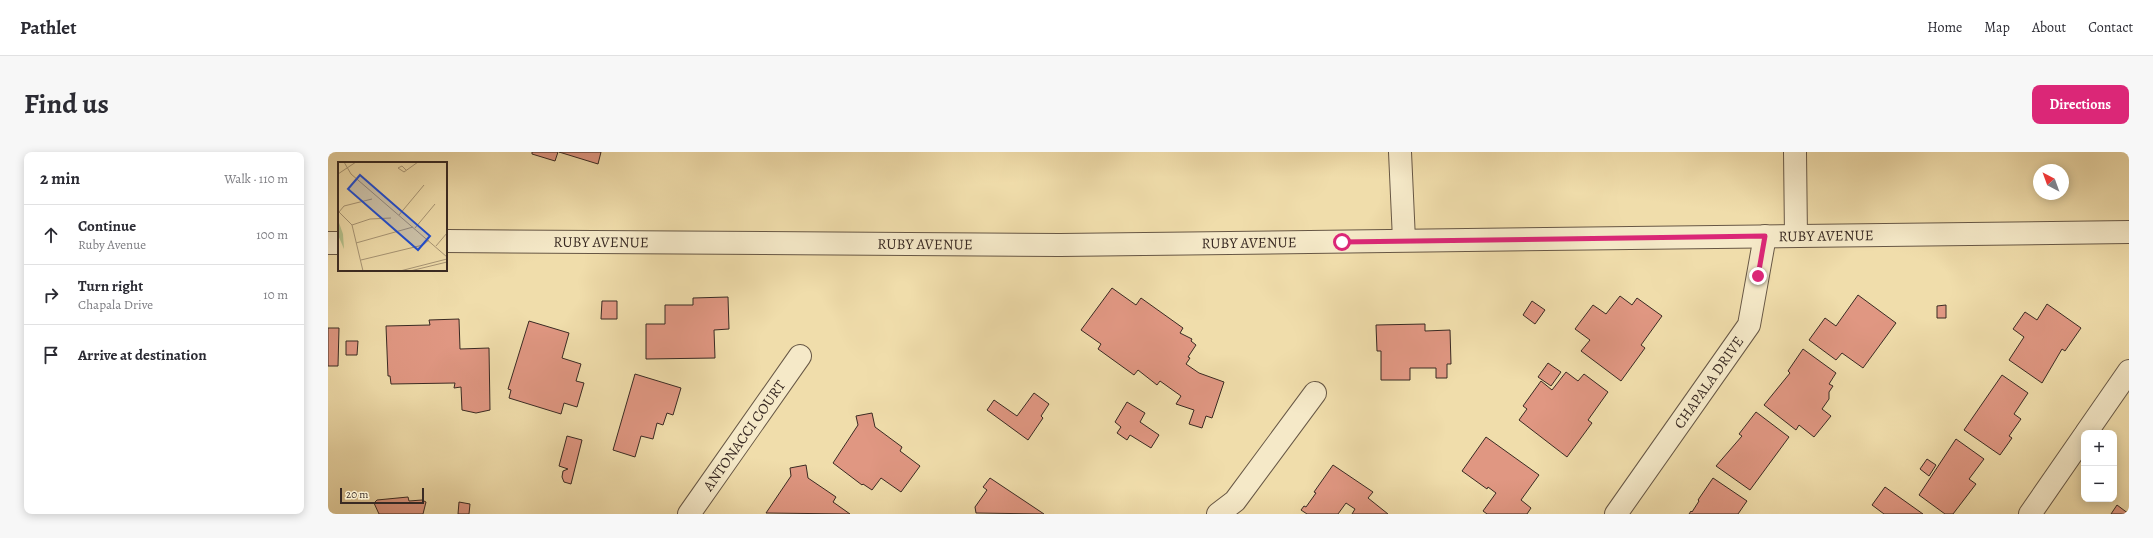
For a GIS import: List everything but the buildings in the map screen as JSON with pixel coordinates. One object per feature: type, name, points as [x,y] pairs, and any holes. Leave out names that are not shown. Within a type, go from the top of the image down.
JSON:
[{"type":"street","points":[[1400,152],[1404,240]]},
{"type":"street","points":[[1795,152],[1796,236]]},
{"type":"street","name":"RUBY AVENUE","points":[[447,241],[1060,245],[2129,232]]},
{"type":"street","name":"CHAPALA DRIVE","points":[[1616,514],[1749,325],[1765,236]]},
{"type":"street","name":"ANTONACCI COURT","points":[[689,514],[800,356]]},
{"type":"street","points":[[2088,430],[2129,371]]},
{"type":"street","points":[[1218,514],[1235,501],[1316,393]]},
{"type":"street","points":[[2030,514],[2081,440]]},
{"type":"route","points":[[1342,242],[1765,236],[1758,276]]}]
